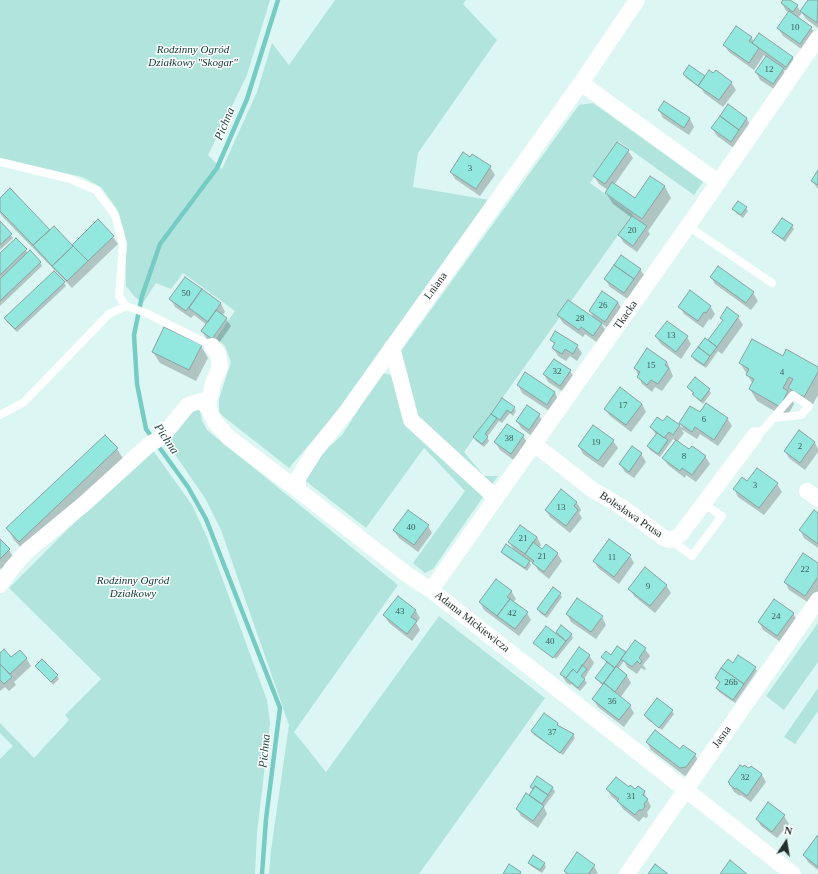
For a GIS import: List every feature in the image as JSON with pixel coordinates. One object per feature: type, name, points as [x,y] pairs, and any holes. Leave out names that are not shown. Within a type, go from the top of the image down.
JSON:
[{"type":"street","name":"Lniana","points":[[298,490],[298,478],[305,464],[347,411],[582,83],[637,0]]},
{"type":"street","name":"Tkacka","points":[[431,590],[688,226],[818,38]]},
{"type":"street","points":[[582,83],[718,182]]},
{"type":"street","points":[[0,586],[12,568],[27,551],[84,504],[156,441],[188,404],[200,401],[208,407],[213,383],[220,367],[218,354],[212,346]]},
{"type":"street","points":[[392,348],[410,420],[496,498]]},
{"type":"street","name":"Adama Mickiewicza","points":[[208,407],[214,422],[228,437],[409,576],[431,590],[793,874]]},
{"type":"street","name":"Bolesława Prusa","points":[[534,444],[593,490],[622,507],[664,538],[671,540],[680,535],[752,445]]},
{"type":"street","name":"Jasna","points":[[627,874],[818,600]]},
{"type":"lane","points":[[0,162],[70,179],[96,190],[115,215],[123,244],[119,296],[126,306],[146,313],[212,346]]},
{"type":"lane","points":[[688,226],[772,283]]},
{"type":"lane","points":[[1,416],[24,402],[110,314],[126,306]]},
{"type":"lane","points":[[752,445],[774,418]]},
{"type":"lane","points":[[671,540],[692,556],[722,516],[704,504]]},
{"type":"green space","name":"Rodzinny Ogród Działkowy \"Skogar\"","points":[[0,0],[270,0],[247,75],[208,155],[222,169],[257,92],[272,43],[289,65],[335,0],[466,0],[463,4],[497,40],[418,153],[413,187],[489,200],[345,403],[289,468],[219,413],[219,399],[231,362],[225,346],[216,338],[235,311],[183,273],[171,289],[156,283],[143,303],[135,297],[126,286],[125,235],[117,209],[101,187],[82,177],[0,158]]},
{"type":"green space","points":[[593,103],[703,182],[694,195],[618,141],[590,183],[633,214],[464,452],[484,476],[498,476],[490,487],[417,419],[399,354],[579,105]]},
{"type":"green space","points":[[382,373],[391,375],[407,424],[485,494],[433,569],[425,573],[413,563],[465,491],[424,448],[366,528],[302,478],[319,456],[342,435]]},
{"type":"green space","points":[[199,406],[202,421],[207,430],[398,585],[294,732],[326,772],[439,616],[545,698],[419,874],[269,874],[271,850],[289,725],[221,530],[205,498],[165,440],[190,411]]},
{"type":"green space","name":"Rodzinny Ogród Działkowy","points":[[152,449],[192,505],[207,537],[267,700],[270,723],[257,833],[255,874],[0,874],[0,759],[13,746],[0,733],[0,723],[34,758],[69,720],[65,715],[101,679],[9,588],[88,509]]},
{"type":"green space","points":[[818,623],[818,662],[784,710],[766,696]]},
{"type":"green space","points":[[818,688],[818,711],[795,744],[784,737]]},
{"type":"building","points":[[783,0],[790,0],[798,5],[793,12],[781,3]]},
{"type":"building","points":[[808,0],[818,0],[817,23],[800,11]]},
{"type":"building","points":[[789,11],[812,27],[800,44],[777,28]]},
{"type":"building","points":[[736,26],[752,37],[749,41],[759,48],[749,63],[723,45]]},
{"type":"building","points":[[759,33],[793,57],[786,67],[752,43]]},
{"type":"building","points":[[766,56],[784,68],[773,84],[755,72]]},
{"type":"building","points":[[689,65],[705,76],[698,86],[683,74]]},
{"type":"building","points":[[709,70],[713,73],[716,70],[732,82],[719,100],[698,86]]},
{"type":"building","points":[[664,101],[690,118],[684,128],[658,110]]},
{"type":"building","points":[[728,104],[747,118],[739,130],[720,116]]},
{"type":"building","points":[[720,116],[739,130],[731,142],[711,128]]},
{"type":"building","points":[[617,142],[629,150],[605,184],[593,176]]},
{"type":"building","points":[[463,152],[470,157],[472,154],[491,166],[476,189],[450,172]]},
{"type":"building","points":[[818,170],[818,185],[811,181]]},
{"type":"building","points":[[650,176],[665,186],[642,219],[605,193],[612,182],[635,198]]},
{"type":"building","points":[[10,188],[50,230],[33,245],[0,211],[0,198]]},
{"type":"building","points":[[738,201],[747,207],[741,215],[732,209]]},
{"type":"building","points":[[632,216],[647,226],[633,246],[618,235]]},
{"type":"building","points":[[782,218],[793,225],[783,239],[772,232]]},
{"type":"building","points":[[98,219],[114,236],[88,261],[72,245]]},
{"type":"building","points":[[0,221],[12,234],[0,245]]},
{"type":"building","points":[[54,226],[73,246],[52,266],[33,245]]},
{"type":"building","points":[[16,238],[27,249],[0,275],[0,253]]},
{"type":"building","points":[[73,246],[88,261],[67,281],[52,266]]},
{"type":"building","points":[[30,250],[41,262],[0,301],[0,279]]},
{"type":"building","points":[[621,255],[641,269],[634,279],[614,265]]},
{"type":"building","points":[[614,265],[634,279],[624,293],[604,279]]},
{"type":"building","points":[[718,266],[754,292],[746,303],[710,277]]},
{"type":"building","points":[[54,271],[65,282],[15,329],[4,318]]},
{"type":"building","points":[[185,277],[202,289],[186,311],[169,299]]},
{"type":"building","points":[[202,289],[221,303],[208,322],[189,308]]},
{"type":"building","points":[[690,290],[711,306],[706,313],[704,312],[698,321],[678,307]]},
{"type":"building","points":[[602,291],[618,302],[605,322],[589,311]]},
{"type":"building","points":[[568,300],[602,323],[593,336],[581,327],[579,330],[557,315]]},
{"type":"building","points":[[727,307],[739,316],[717,347],[708,340],[723,320],[720,318]]},
{"type":"building","points":[[216,310],[227,318],[212,339],[201,331]]},
{"type":"building","points":[[667,321],[688,336],[676,352],[655,336]]},
{"type":"building","points":[[164,327],[202,345],[189,370],[152,352]]},
{"type":"building","points":[[555,331],[578,345],[573,354],[565,349],[562,354],[552,348],[555,343],[550,340]]},
{"type":"building","points":[[705,338],[717,347],[710,356],[698,347]]},
{"type":"building","points":[[752,339],[783,356],[786,349],[818,367],[818,372],[804,397],[788,388],[793,379],[789,377],[783,388],[788,391],[780,407],[749,389],[754,379],[746,375],[749,369],[739,363]]},
{"type":"building","points":[[698,347],[710,356],[704,365],[691,356]]},
{"type":"building","points":[[647,348],[667,362],[665,365],[669,368],[658,384],[651,380],[647,385],[637,377],[640,372],[634,368]]},
{"type":"building","points":[[554,359],[571,370],[560,386],[543,374]]},
{"type":"building","points":[[525,372],[555,392],[547,405],[517,385]]},
{"type":"building","points":[[695,377],[710,389],[701,401],[692,394],[694,393],[687,387]]},
{"type":"building","points":[[620,387],[642,404],[626,425],[604,409]]},
{"type":"building","points":[[502,398],[515,407],[511,413],[507,410],[500,420],[491,414]]},
{"type":"building","points":[[706,403],[728,418],[714,440],[695,427],[692,432],[679,423],[690,406],[700,412]]},
{"type":"building","points":[[527,405],[540,414],[529,430],[516,421]]},
{"type":"building","points":[[491,414],[497,418],[485,434],[488,437],[482,444],[473,437]]},
{"type":"building","points":[[667,416],[680,425],[673,435],[669,432],[664,438],[650,427],[657,417],[663,421]]},
{"type":"building","points":[[507,424],[524,435],[511,454],[494,442]]},
{"type":"building","points":[[593,425],[614,440],[598,461],[578,446]]},
{"type":"building","points":[[799,430],[815,442],[800,463],[784,451]]},
{"type":"building","points":[[657,433],[668,440],[658,454],[647,446]]},
{"type":"building","points":[[105,435],[118,448],[19,542],[6,528]]},
{"type":"building","points":[[676,440],[689,449],[692,446],[706,456],[692,475],[682,468],[680,471],[662,458]]},
{"type":"building","points":[[632,446],[642,453],[629,472],[619,464]]},
{"type":"building","points":[[757,468],[778,483],[759,508],[733,489],[742,477],[747,481]]},
{"type":"building","points":[[561,489],[577,502],[574,506],[578,510],[566,526],[545,510]]},
{"type":"building","points":[[408,510],[429,525],[414,545],[393,530]]},
{"type":"building","points":[[814,510],[818,513],[818,544],[799,530]]},
{"type":"building","points":[[520,525],[537,537],[525,554],[508,542]]},
{"type":"building","points":[[0,539],[10,549],[0,559]]},
{"type":"building","points":[[609,539],[631,555],[614,577],[593,561]]},
{"type":"building","points":[[533,542],[542,549],[546,544],[558,553],[544,572],[532,563],[534,561],[525,554]]},
{"type":"building","points":[[506,544],[530,561],[525,568],[501,552]]},
{"type":"building","points":[[803,553],[818,563],[818,577],[805,596],[784,582]]},
{"type":"building","points":[[645,567],[667,585],[650,606],[628,589]]},
{"type":"building","points":[[496,579],[512,591],[507,597],[510,599],[497,616],[479,602]]},
{"type":"building","points":[[553,587],[561,593],[545,615],[537,609]]},
{"type":"building","points":[[398,596],[416,610],[411,617],[417,621],[407,634],[383,615]]},
{"type":"building","points":[[577,598],[603,616],[591,632],[566,614]]},
{"type":"building","points":[[510,599],[528,612],[515,629],[497,616]]},
{"type":"building","points":[[774,599],[794,613],[777,636],[758,622]]},
{"type":"building","points":[[561,625],[572,634],[566,641],[556,632]]},
{"type":"building","points":[[546,626],[566,641],[553,658],[533,643]]},
{"type":"building","points":[[635,640],[646,648],[639,658],[642,661],[640,664],[637,661],[632,667],[621,659]]},
{"type":"building","points":[[617,646],[626,652],[615,668],[601,657],[606,651],[611,655]]},
{"type":"building","points":[[579,647],[590,655],[577,673],[573,669],[566,678],[560,674]]},
{"type":"building","points":[[4,649],[11,657],[20,650],[27,658],[10,674],[0,664],[0,653]]},
{"type":"building","points":[[738,655],[756,667],[744,684],[721,668],[728,659],[733,663]]},
{"type":"building","points":[[42,659],[58,675],[51,682],[35,666]]},
{"type":"building","points":[[607,662],[615,668],[603,684],[595,678]]},
{"type":"building","points":[[0,664],[12,677],[4,684],[0,680]]},
{"type":"building","points":[[582,665],[587,669],[581,676],[585,679],[578,688],[566,678],[573,669],[577,673]]},
{"type":"building","points":[[616,666],[627,675],[615,692],[604,683]]},
{"type":"building","points":[[721,668],[744,684],[733,700],[716,688],[720,682],[715,678]]},
{"type":"building","points":[[604,683],[631,705],[619,720],[592,699]]},
{"type":"building","points":[[657,698],[673,710],[659,728],[644,715]]},
{"type":"building","points":[[544,713],[558,723],[557,725],[574,734],[560,753],[531,731]]},
{"type":"building","points":[[655,730],[680,749],[683,745],[696,754],[686,767],[680,768],[646,742]]},
{"type":"building","points":[[740,765],[743,767],[744,765],[749,768],[751,766],[762,774],[747,796],[736,788],[735,789],[728,782]]},
{"type":"building","points":[[537,776],[553,787],[548,795],[535,786],[533,789],[530,787]]},
{"type":"building","points":[[616,777],[629,787],[630,785],[635,789],[638,786],[645,791],[643,795],[648,799],[644,804],[645,807],[642,810],[639,810],[635,815],[617,801],[619,799],[606,789]]},
{"type":"building","points":[[535,786],[548,795],[542,804],[529,795]]},
{"type":"building","points":[[526,793],[544,806],[533,821],[516,809]]},
{"type":"building","points":[[768,802],[785,815],[772,832],[756,819]]},
{"type":"building","points":[[818,836],[818,867],[803,855]]},
{"type":"building","points":[[577,852],[595,865],[589,873],[590,874],[568,874],[564,871]]},
{"type":"building","points":[[533,855],[545,863],[540,870],[528,863]]},
{"type":"building","points":[[730,860],[747,874],[720,874]]},
{"type":"building","points":[[509,864],[521,872],[520,874],[503,874]]},
{"type":"building","points":[[655,864],[668,874],[648,874]]},
{"type":"waterway","name":"Pichna","points":[[262,874],[266,819],[280,708],[206,519],[188,487],[146,429],[137,384],[134,335],[142,296],[160,244],[217,168],[247,99],[278,0]]}]
